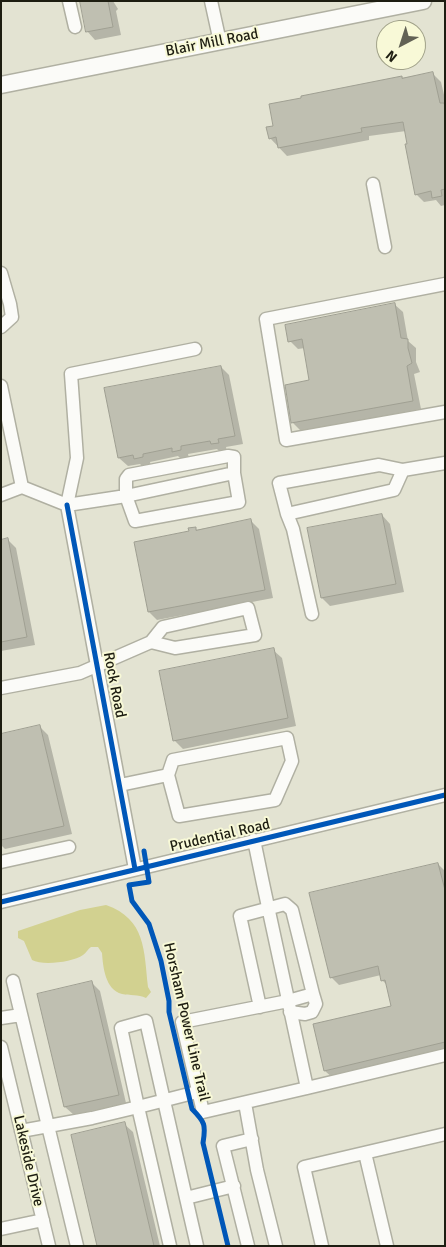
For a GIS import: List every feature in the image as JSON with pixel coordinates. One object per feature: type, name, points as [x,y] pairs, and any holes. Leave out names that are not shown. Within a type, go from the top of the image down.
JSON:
[{"type":"main road","name":"Blair Mill Road","points":[[1,85],[220,42],[402,3],[422,1]]},
{"type":"street","points":[[69,1],[75,27]]},
{"type":"street","points":[[211,1],[220,42]]},
{"type":"street","points":[[373,184],[385,247]]},
{"type":"street","points":[[1,273],[12,317],[1,328]]},
{"type":"street","points":[[445,284],[266,319],[286,440],[445,412]]},
{"type":"street","points":[[67,505],[77,458],[72,374],[195,349]]},
{"type":"street","points":[[1,386],[22,487]]},
{"type":"street","points":[[228,456],[234,457],[234,473],[239,502],[135,521],[126,496],[126,479],[129,475],[228,456]]},
{"type":"street","points":[[312,614],[293,529],[279,483],[379,465],[403,470],[445,463]]},
{"type":"street","points":[[287,514],[394,490],[403,470]]},
{"type":"street","points":[[1,495],[22,487],[67,505],[126,496],[234,473]]},
{"type":"street","name":"Rock Road","points":[[67,505],[135,869]]},
{"type":"street","points":[[1,688],[80,673],[151,642],[162,627],[248,608],[255,635],[175,648],[151,642]]},
{"type":"street","points":[[287,738],[292,761],[275,800],[178,816],[168,775],[174,760],[287,738]]},
{"type":"street","points":[[120,784],[168,775]]},
{"type":"street","name":"Prudential Road","points":[[1,902],[445,795]]},
{"type":"street","points":[[254,840],[307,1088]]},
{"type":"street","points":[[1,862],[69,846]]},
{"type":"street","points":[[260,1007],[240,916],[285,904],[292,910],[316,1004],[315,1008],[312,1012],[305,1014],[289,1007],[260,1007],[182,1022],[203,1112],[445,1055]]},
{"type":"street","points":[[13,981],[77,1246]]},
{"type":"street","points":[[289,1007],[313,994]]},
{"type":"street","points":[[1,1018],[21,1015]]},
{"type":"street","points":[[170,1246],[121,1028],[146,1021],[197,1246]]},
{"type":"street","name":"Lakeside Drive","points":[[1,1047],[5,1080],[21,1131],[49,1246]]},
{"type":"street","points":[[21,1131],[197,1092]]},
{"type":"street","points":[[245,1103],[257,1170],[276,1246]]},
{"type":"street","points":[[322,1246],[304,1167],[445,1134]]},
{"type":"street","points":[[248,1246],[223,1146],[252,1138]]},
{"type":"street","points":[[365,1152],[387,1246]]},
{"type":"street","points":[[186,1198],[234,1186]]},
{"type":"street","points":[[1,1230],[42,1220]]},
{"type":"shaded area","points":[[106,905],[119,911],[136,928],[144,949],[148,987],[151,992],[146,998],[122,994],[112,988],[108,983],[102,953],[98,947],[91,947],[83,955],[72,960],[43,963],[32,960],[24,941],[18,938],[18,931],[80,910]]},
{"type":"building","points":[[80,1],[108,1],[113,27],[86,32]]},
{"type":"building","points":[[433,72],[440,103],[444,103],[445,107],[445,189],[441,190],[442,196],[432,198],[431,191],[415,195],[405,144],[407,144],[403,122],[361,128],[362,132],[278,148],[276,137],[269,139],[266,127],[273,126],[269,104],[402,76],[402,78]]},
{"type":"building","points":[[395,303],[401,338],[408,339],[412,363],[407,366],[413,401],[291,423],[285,385],[309,380],[302,339],[288,342],[285,325]]},
{"type":"building","points":[[221,366],[235,436],[218,439],[219,443],[211,444],[210,441],[181,446],[181,450],[172,452],[172,448],[143,454],[143,457],[134,459],[133,455],[118,458],[104,388]]},
{"type":"building","points":[[382,514],[396,584],[321,598],[307,528]]},
{"type":"building","points":[[251,519],[265,590],[148,612],[134,542],[189,531],[188,528],[196,527],[196,530]]},
{"type":"building","points":[[8,538],[27,637],[1,642],[1,540]]},
{"type":"building","points":[[274,648],[288,718],[173,741],[159,671]]},
{"type":"building","points":[[40,725],[64,826],[1,840],[1,734]]},
{"type":"building","points":[[438,863],[445,890],[445,1042],[324,1071],[313,1024],[391,1006],[385,980],[381,981],[378,966],[330,978],[309,893]]},
{"type":"building","points":[[92,981],[119,1095],[64,1107],[37,994]]},
{"type":"building","points":[[125,1122],[154,1246],[97,1246],[71,1135]]},
{"type":"cycle path","points":[[67,505],[135,869]]},
{"type":"cycle path","points":[[1,902],[445,795]]},
{"type":"cycle path","name":"Horsham Power Line Trail","points":[[144,851],[149,882],[129,885],[132,901],[149,924],[161,961],[169,1001],[169,1012],[192,1109],[204,1124],[203,1143],[228,1246]]}]
